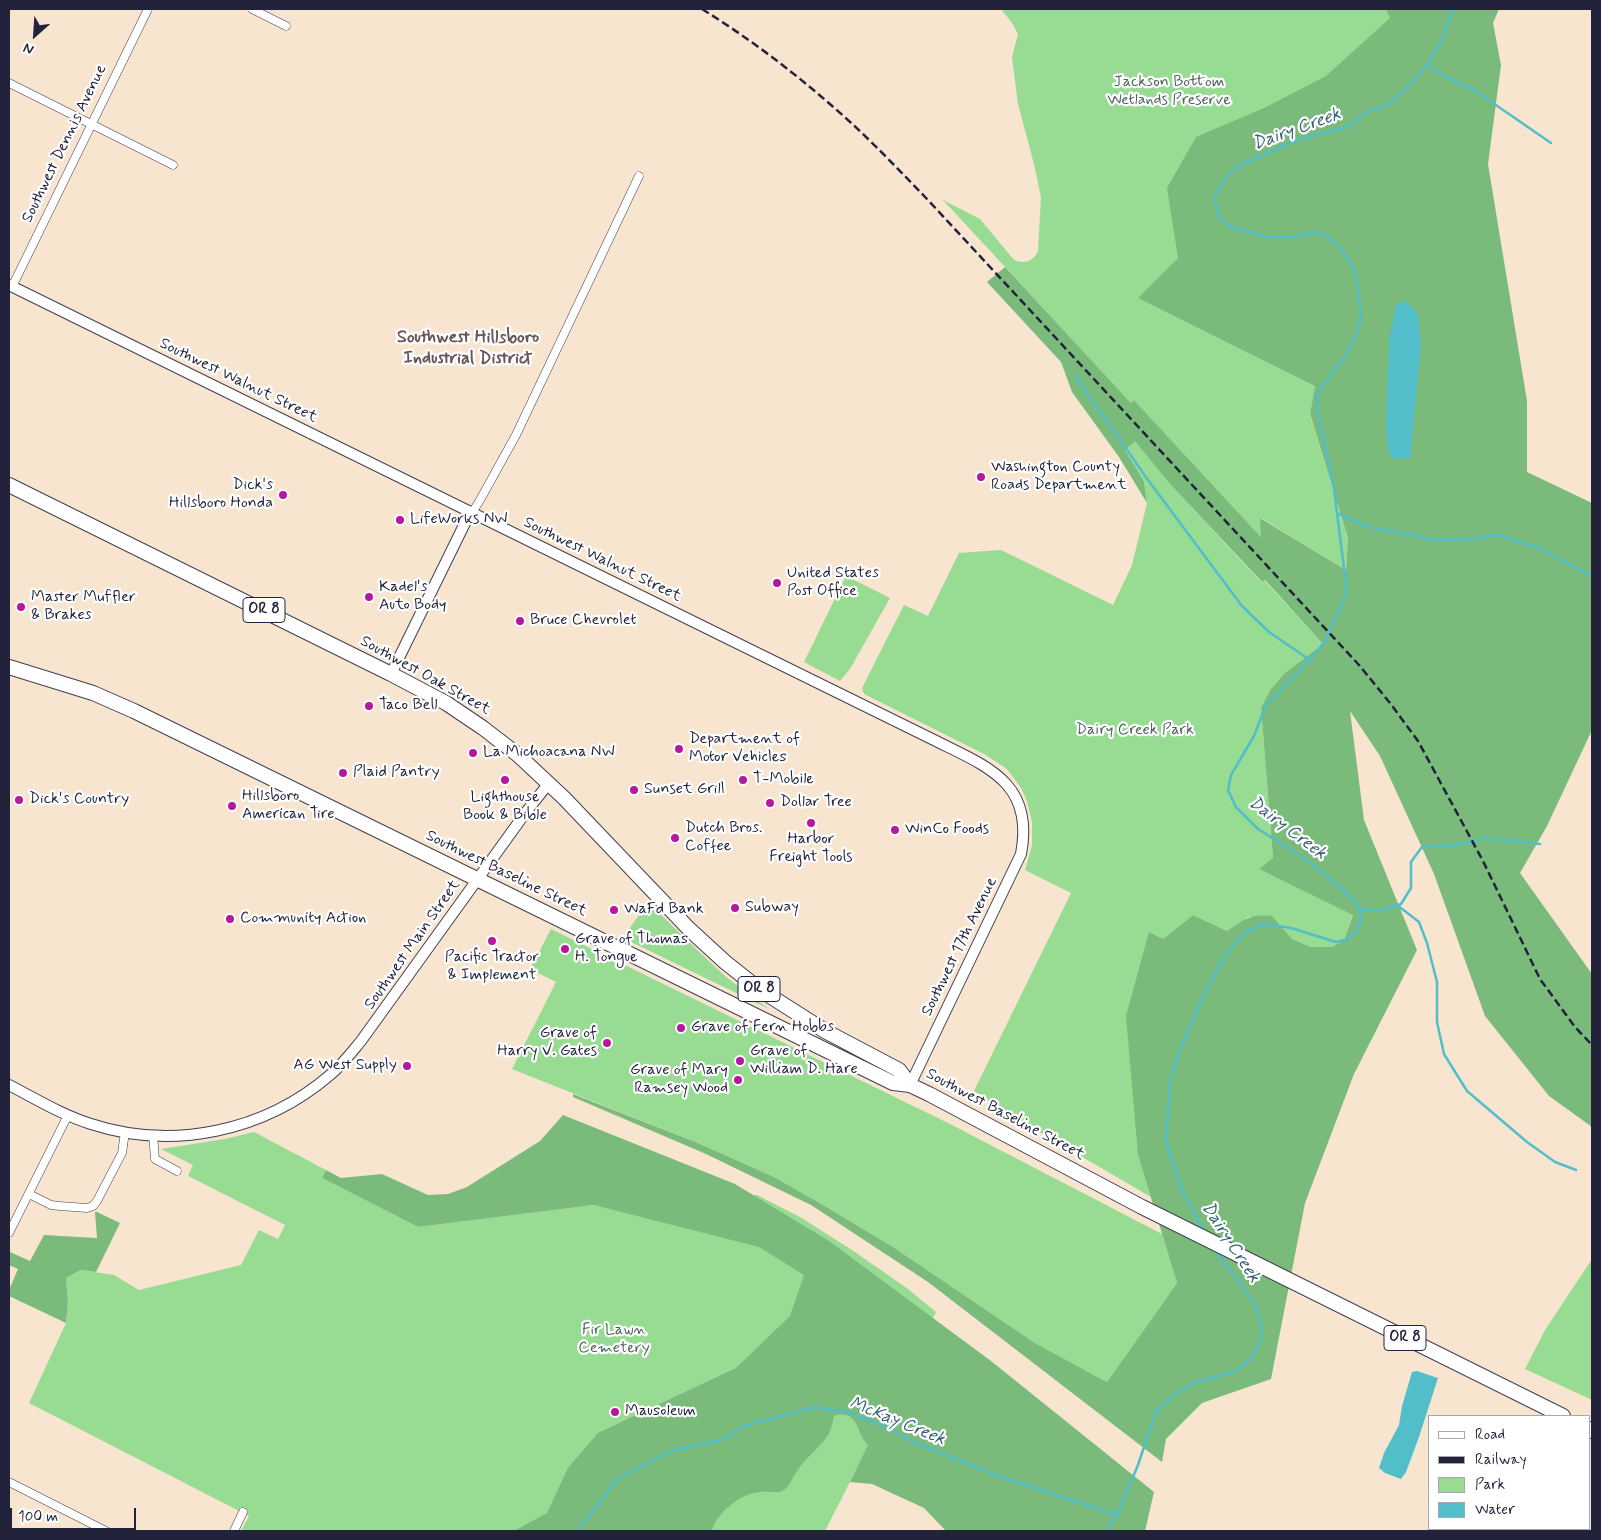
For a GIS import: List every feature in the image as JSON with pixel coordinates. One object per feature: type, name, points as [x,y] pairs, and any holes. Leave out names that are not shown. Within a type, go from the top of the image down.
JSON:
[{"type":"highway","name":"Southwest Oak Street","points":[[9,485],[446,703],[518,755],[549,783],[689,929],[725,962],[759,989],[798,1015],[899,1070],[910,1084]]},
{"type":"highway","name":"Southwest Baseline Street","points":[[9,667],[57,681],[119,704],[893,1083],[910,1084],[1142,1208],[1561,1415]]},
{"type":"street","name":"Southwest Dennis Avenue","points":[[10,288],[148,9]]},
{"type":"street","points":[[252,9],[286,26]]},
{"type":"street","points":[[9,83],[173,165]]},
{"type":"street","points":[[391,674],[466,522],[516,435],[639,176]]},
{"type":"street","name":"Southwest Walnut Street","points":[[10,288],[980,763],[995,772],[1007,784],[1016,798],[1023,820]]},
{"type":"street","name":"Southwest Main Street","points":[[9,1086],[68,1115],[91,1124],[153,1136],[185,1135],[227,1129],[279,1110],[331,1074],[350,1056],[549,783]]},
{"type":"street","name":"Southwest 17th Avenue","points":[[910,1084],[1018,862],[1024,841],[1023,820]]},
{"type":"street","points":[[9,1233],[68,1115]]},
{"type":"street","points":[[29,1194],[51,1205],[87,1208],[93,1206],[122,1153],[126,1132]]},
{"type":"street","points":[[153,1136],[155,1159],[177,1171]]},
{"type":"street","points":[[9,1482],[106,1531]]},
{"type":"street","points":[[234,1531],[243,1512]]},
{"type":"green space","name":"Jackson Bottom Wetlands Preserve","points":[[1001,9],[1435,9],[1315,386],[1310,415],[1348,538],[1346,570],[1261,518],[1262,538],[1134,400],[1131,403],[943,200],[980,219],[1014,260],[1028,261],[1036,255],[1038,251],[1041,197],[1018,104],[1012,57],[1018,34]]},
{"type":"green space","points":[[1386,9],[1499,9],[1493,23],[1501,65],[1488,164],[1527,401],[1527,472],[1592,503],[1592,730],[1547,826],[1520,873],[1592,974],[1592,1127],[1549,1096],[1485,1016],[1434,874],[1380,756],[1350,711],[1364,820],[1417,950],[1354,1074],[1305,1203],[1271,1379],[1202,1403],[1166,1439],[1162,1462],[928,1282],[811,1205],[706,1154],[573,1097],[573,1094],[698,1143],[774,1177],[893,1247],[1035,1343],[1107,1382],[1177,1283],[1138,1155],[1126,1016],[1149,932],[1163,939],[1193,915],[1227,931],[1248,918],[1272,916],[1292,939],[1311,947],[1332,947],[1344,940],[1353,915],[1259,869],[1273,858],[1261,708],[1271,689],[1286,672],[1323,644],[1265,580],[1262,582],[1169,483],[1135,441],[1125,450],[1144,481],[1147,503],[1119,457],[1072,392],[1061,362],[987,282],[1005,267],[1131,403],[1134,400],[1261,537],[1260,518],[1346,570],[1348,538],[1310,414],[1315,386],[1138,298],[1178,258],[1167,188],[1196,137],[1264,108],[1326,76],[1390,18]]},
{"type":"green space","name":"Dairy Creek Park","points":[[1135,440],[1169,483],[1261,582],[1264,580],[1323,644],[1286,672],[1261,708],[1273,859],[1259,869],[1353,914],[1344,940],[1332,947],[1311,947],[1292,939],[1272,917],[1248,917],[1227,931],[1193,915],[1163,939],[1149,932],[1138,1155],[1151,1197],[1012,1116],[974,1091],[1071,893],[1025,870],[1032,845],[1032,822],[1027,801],[1021,788],[1007,769],[986,755],[864,694],[862,688],[904,605],[928,616],[959,553],[1001,550],[1113,605],[1132,565],[1147,503],[1144,481],[1125,450]]},
{"type":"green space","points":[[846,576],[890,598],[850,669],[840,681],[804,662]]},
{"type":"green space","points":[[648,902],[726,977],[769,1009],[623,938]]},
{"type":"green space","points":[[551,929],[950,1124],[1162,1234],[1177,1283],[1107,1382],[1035,1343],[893,1247],[774,1177],[698,1143],[512,1069],[556,982],[530,969]]},
{"type":"green space","points":[[563,1115],[735,1184],[829,1241],[991,1361],[1154,1492],[1145,1531],[946,1531],[924,1508],[872,1484],[850,1482],[868,1445],[853,1419],[842,1414],[834,1416],[828,1436],[803,1463],[784,1490],[753,1493],[745,1496],[724,1511],[714,1524],[712,1531],[514,1531],[547,1513],[568,1468],[598,1433],[736,1368],[790,1316],[804,1275],[759,1247],[594,1205],[418,1227],[322,1178],[326,1170],[341,1178],[382,1174],[428,1195],[448,1194],[467,1187],[540,1141]]},
{"type":"green space","name":"Fir Lawn Cemetery","points":[[254,1132],[326,1170],[322,1178],[418,1227],[594,1205],[717,1199],[757,1195],[800,1217],[855,1252],[908,1289],[936,1312],[825,1531],[241,1531],[249,1516],[29,1403],[66,1323],[68,1302],[66,1278],[81,1270],[114,1275],[139,1290],[241,1265],[259,1230],[278,1239],[285,1225],[188,1176],[193,1165],[161,1149],[225,1139]]},
{"type":"green space","points":[[95,1212],[120,1223],[96,1272],[81,1270],[66,1278],[68,1302],[66,1323],[9,1296],[9,1290],[18,1269],[9,1265],[10,1252],[30,1261],[44,1235],[97,1238]]},
{"type":"green space","points":[[1592,1259],[1592,1400],[1525,1369],[1545,1330]]},
{"type":"water","points":[[1406,301],[1418,314],[1421,345],[1410,459],[1392,458],[1388,448],[1386,425],[1389,341],[1396,304]]},
{"type":"water","points":[[1417,1371],[1438,1378],[1419,1437],[1406,1472],[1401,1479],[1385,1473],[1379,1468],[1384,1453],[1399,1425],[1402,1406],[1412,1372]]},
{"type":"waterway","name":"Dairy Creek","points":[[1204,1231],[1183,1193],[1166,1142],[1170,1082],[1179,1051],[1208,986],[1228,952],[1245,932],[1264,924],[1291,928],[1336,942],[1348,939],[1356,931],[1361,920],[1359,906],[1342,889],[1307,860],[1258,829],[1236,807],[1228,790],[1231,775],[1254,736],[1266,705],[1310,660],[1325,641],[1347,592],[1334,489],[1317,408],[1317,394],[1345,356],[1355,337],[1361,318],[1354,268],[1340,248],[1328,237],[1318,232],[1291,237],[1269,237],[1232,228],[1221,219],[1216,208],[1215,196],[1222,183],[1236,167],[1294,141],[1347,127],[1368,112],[1387,105],[1412,83],[1427,65],[1441,42],[1453,9]]},
{"type":"waterway","points":[[1427,65],[1446,77],[1477,92],[1551,143]]},
{"type":"waterway","points":[[1076,376],[1145,476],[1242,606],[1269,632],[1310,660]]},
{"type":"waterway","points":[[1337,513],[1366,526],[1435,540],[1471,539],[1498,535],[1539,548],[1592,576]]},
{"type":"waterway","points":[[1359,909],[1380,911],[1401,904],[1411,888],[1411,862],[1422,847],[1455,845],[1487,838],[1540,844]]},
{"type":"waterway","points":[[1397,905],[1419,922],[1427,943],[1437,982],[1437,1022],[1444,1054],[1467,1091],[1527,1142],[1555,1162],[1576,1170]]},
{"type":"waterway","name":"Dairy Creek","points":[[1108,1531],[1107,1529],[1117,1515],[1138,1465],[1156,1411],[1174,1395],[1196,1382],[1237,1371],[1250,1359],[1259,1345],[1262,1327],[1255,1304],[1214,1249]]},
{"type":"waterway","name":"McKay Creek","points":[[578,1531],[617,1479],[670,1451],[721,1440],[744,1426],[815,1407],[847,1412],[879,1424],[916,1443],[996,1475],[1117,1515]]},
{"type":"railway","points":[[702,9],[752,42],[800,79],[844,116],[880,151],[927,199],[1359,665],[1418,741],[1483,861],[1540,979],[1575,1027],[1592,1045]]},
{"type":"place","name":"Washington County Roads Department","points":[[981,477]]},
{"type":"place","name":"Dick's Hillsboro Honda","points":[[283,495]]},
{"type":"place","name":"LifeWorks NW","points":[[400,520]]},
{"type":"place","name":"United States Post Office","points":[[777,583]]},
{"type":"place","name":"Kadel's Auto Body","points":[[369,597]]},
{"type":"place","name":"Master Muffler & Brakes","points":[[21,607]]},
{"type":"place","name":"Bruce Chevrolet","points":[[520,621]]},
{"type":"place","name":"Taco Bell","points":[[369,706]]},
{"type":"place","name":"Department of Motor Vehicles","points":[[679,749]]},
{"type":"place","name":"La Michoacana NW","points":[[473,753]]},
{"type":"place","name":"Plaid Pantry","points":[[343,773]]},
{"type":"place","name":"Lighthouse Book & Bible","points":[[505,780]]},
{"type":"place","name":"T-Mobile","points":[[743,780]]},
{"type":"place","name":"Sunset Grill","points":[[634,790]]},
{"type":"place","name":"Dick's Country","points":[[19,800]]},
{"type":"place","name":"Dollar Tree","points":[[770,803]]},
{"type":"place","name":"Hillsboro American Tire","points":[[232,806]]},
{"type":"place","name":"Harbor Freight Tools","points":[[811,823]]},
{"type":"place","name":"WinCo Foods","points":[[895,830]]},
{"type":"place","name":"Dutch Bros. Coffee","points":[[675,838]]},
{"type":"place","name":"Subway","points":[[735,908]]},
{"type":"place","name":"WaFd Bank","points":[[614,910]]},
{"type":"place","name":"Community Action","points":[[230,919]]},
{"type":"place","name":"Pacific Tractor & Implement","points":[[492,941]]},
{"type":"place","name":"Grave of Thomas H. Tongue","points":[[565,949]]},
{"type":"place","name":"Grave of Fern Hobbs","points":[[681,1028]]},
{"type":"place","name":"Grave of Harry V. Gates","points":[[607,1043]]},
{"type":"place","name":"Grave of William D. Hare","points":[[740,1061]]},
{"type":"place","name":"AG West Supply","points":[[407,1066]]},
{"type":"place","name":"Grave of Mary Ramsey Wood","points":[[738,1080]]},
{"type":"place","name":"Mausoleum","points":[[615,1412]]},
{"type":"district","name":"Southwest Hillsboro Industrial District","points":[[468,348]]}]
